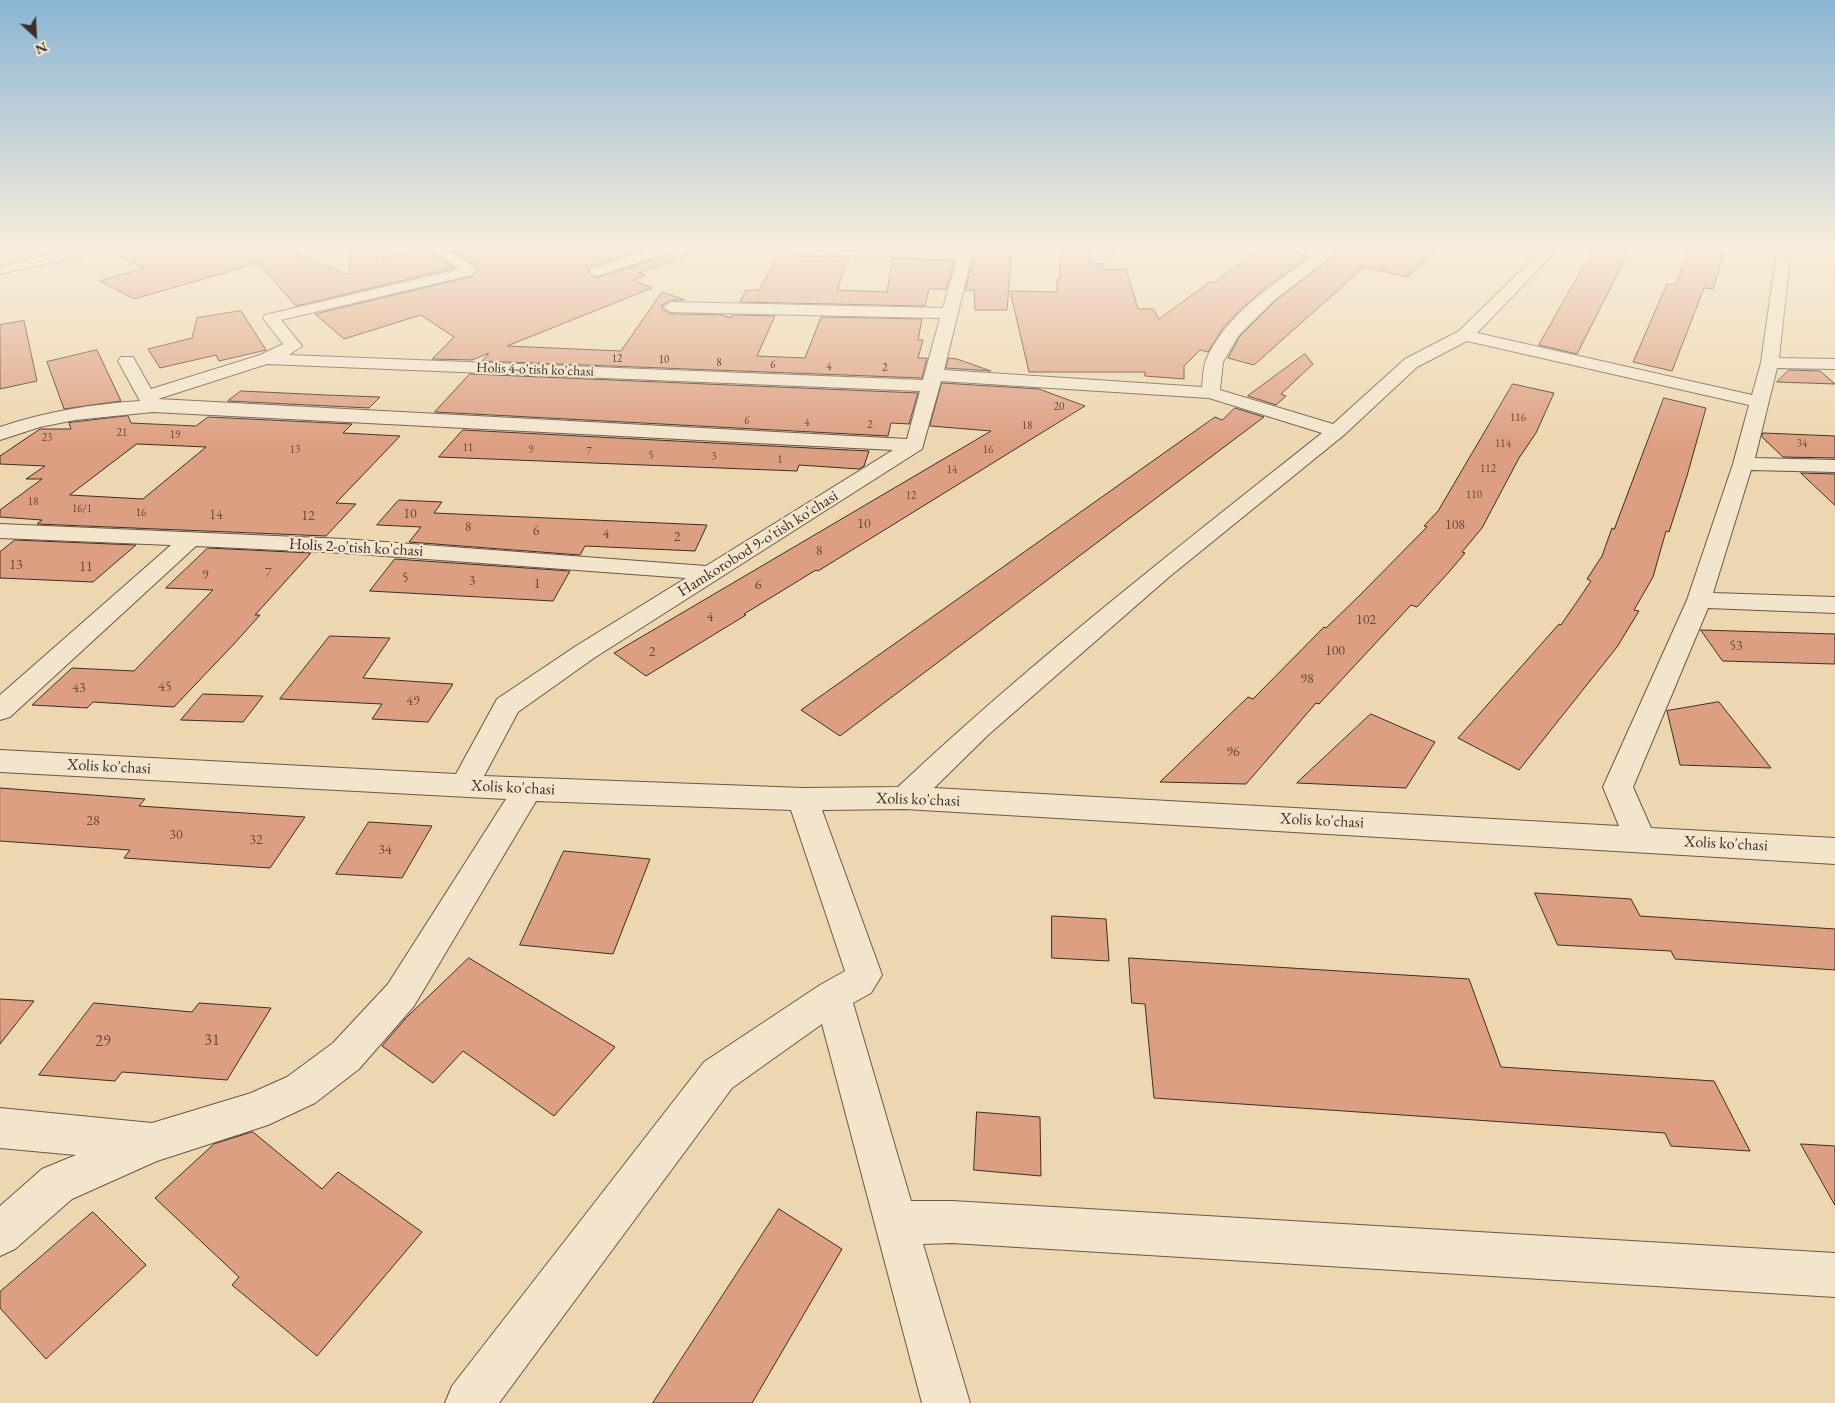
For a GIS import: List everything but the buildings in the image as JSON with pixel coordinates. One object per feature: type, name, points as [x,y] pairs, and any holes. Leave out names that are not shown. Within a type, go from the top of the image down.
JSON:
[{"type":"street","points":[[266,359],[293,346],[271,318],[295,312]]},
{"type":"street","points":[[5,428],[149,401],[915,445],[950,313],[929,312]]},
{"type":"street","points":[[1210,393],[1214,361],[1236,327],[1252,312]]},
{"type":"street","points":[[905,798],[978,728],[1161,572],[1337,431],[1411,363],[1465,335],[1487,312]]},
{"type":"street","points":[[1640,839],[1618,787],[1699,600],[1743,464],[1758,402],[1770,363],[1776,312]]},
{"type":"street","points":[[1465,335],[1758,402]]},
{"type":"street","name":"Holis 4-o'tish ko'chasi","points":[[149,401],[266,359],[932,381],[1210,393],[1337,431]]},
{"type":"street","points":[[127,361],[149,401]]},
{"type":"street","points":[[1770,363],[1835,364]]},
{"type":"street","name":"Hamkorobod 9-o'tish ko'chasi","points":[[464,786],[507,706],[585,652],[915,445]]},
{"type":"street","points":[[1743,464],[1835,466]]},
{"type":"street","name":"Holis 2-o'tish ko'chasi","points":[[0,531],[189,541],[344,546],[711,574]]},
{"type":"street","points":[[0,710],[189,541]]},
{"type":"street","points":[[1699,600],[1835,605]]},
{"type":"street","name":"Xolis ko'chasi","points":[[0,761],[528,789],[803,799],[905,798],[1835,851]]},
{"type":"street","points":[[0,1234],[57,1184],[154,1142],[254,1111],[301,1090],[346,1056],[401,995],[528,789]]},
{"type":"street","points":[[469,1403],[718,1076],[833,996],[858,982],[864,975],[803,799]]},
{"type":"street","points":[[833,996],[894,1223],[946,1403]]},
{"type":"street","points":[[0,1128],[154,1142]]},
{"type":"street","points":[[894,1223],[962,1222],[1835,1275]]}]
